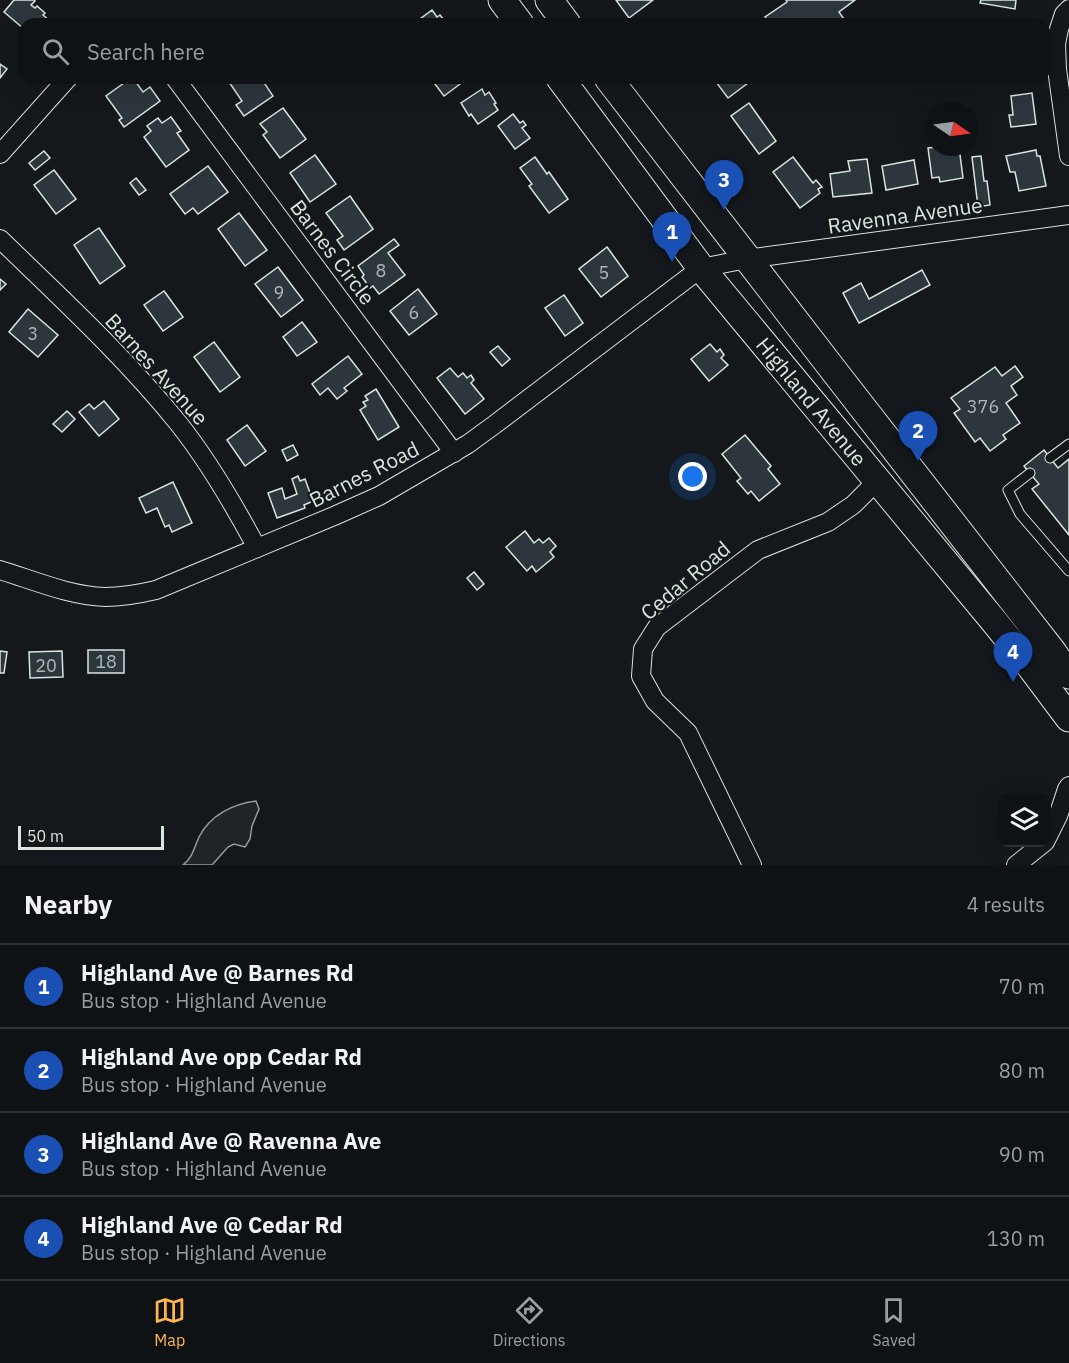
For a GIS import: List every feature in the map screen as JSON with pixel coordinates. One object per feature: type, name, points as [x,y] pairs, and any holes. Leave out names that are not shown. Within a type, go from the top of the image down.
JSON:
[{"type":"main road","points":[[502,0],[516,18]]},
{"type":"main road","points":[[549,0],[562,18]]},
{"type":"main road","name":"Highland Avenue","points":[[564,84],[701,268],[1011,642],[1069,718]]},
{"type":"main road","name":"Highland Avenue","points":[[614,84],[1069,675]]},
{"type":"street","points":[[1069,9],[1064,14],[1056,45],[1069,156]]},
{"type":"street","points":[[0,154],[63,84]]},
{"type":"street","name":"Barnes Circle","points":[[179,84],[454,453]]},
{"type":"street","name":"Ravenna Avenue","points":[[701,268],[747,259],[1069,215]]},
{"type":"street","name":"Barnes Avenue","points":[[0,239],[48,284],[129,368],[179,425],[236,508],[257,548]]},
{"type":"street","name":"Barnes Road","points":[[0,570],[85,595],[125,596],[156,590],[325,520],[379,496],[454,453],[701,268]]},
{"type":"street","name":"Cedar Road","points":[[752,865],[688,734],[655,701],[641,676],[643,649],[657,627],[758,550],[828,522],[853,505],[878,480]]},
{"type":"street","points":[[1051,834],[1064,814],[1069,786]]},
{"type":"street","points":[[1016,865],[1040,847]]},
{"type":"lane","points":[[1050,458],[1069,444]]},
{"type":"lane","points":[[1030,473],[1008,490],[1020,514],[1069,571]]},
{"type":"shaded area","points":[[256,801],[259,809],[252,826],[250,839],[245,847],[234,844],[228,847],[212,865],[183,865],[191,856],[199,837],[209,823],[231,808]]},
{"type":"building","points":[[14,0],[34,0],[31,5],[35,8],[37,6],[45,13],[43,15],[47,18],[18,18],[18,24],[4,12]]},
{"type":"building","points":[[616,0],[653,0],[629,18]]},
{"type":"building","points":[[786,0],[855,0],[839,12],[843,18],[766,18],[787,2]]},
{"type":"building","points":[[981,0],[1016,0],[1015,9],[980,3]]},
{"type":"building","points":[[432,10],[437,17],[440,15],[442,18],[421,18]]},
{"type":"building","points":[[0,64],[7,69],[0,78]]},
{"type":"building","points":[[123,84],[137,84],[143,92],[150,87],[160,101],[124,127],[119,120],[122,118],[106,96]]},
{"type":"building","points":[[230,84],[265,84],[273,96],[244,116],[236,105],[242,101]]},
{"type":"building","points":[[435,84],[460,84],[444,96]]},
{"type":"building","points":[[718,84],[747,84],[728,98]]},
{"type":"building","points":[[482,89],[485,95],[489,92],[498,110],[478,124],[471,114],[469,116],[461,103]]},
{"type":"building","points":[[1032,93],[1036,124],[1011,127],[1009,115],[1013,115],[1011,96]]},
{"type":"building","points":[[749,103],[776,141],[759,154],[731,116]]},
{"type":"building","points":[[283,108],[306,139],[280,158],[263,135],[267,132],[260,124]]},
{"type":"building","points":[[513,114],[520,123],[523,121],[526,125],[522,128],[530,138],[515,149],[498,126]]},
{"type":"building","points":[[171,117],[181,131],[177,133],[189,150],[166,167],[144,137],[151,131],[147,126],[158,118],[162,123]]},
{"type":"building","points":[[1036,150],[1037,156],[1040,156],[1046,186],[1019,191],[1015,172],[1010,172],[1006,156]]},
{"type":"building","points":[[44,151],[50,158],[35,170],[29,163]]},
{"type":"building","points":[[315,155],[336,184],[310,202],[290,173]]},
{"type":"building","points":[[929,156],[960,156],[963,178],[940,182],[939,177],[932,178]]},
{"type":"building","points":[[981,156],[990,205],[978,207],[972,157]]},
{"type":"building","points":[[535,157],[568,199],[549,213],[529,186],[532,184],[520,168]]},
{"type":"building","points":[[793,157],[813,183],[816,180],[822,187],[818,189],[820,193],[800,208],[773,172]]},
{"type":"building","points":[[867,159],[872,193],[833,197],[830,174],[850,171],[848,161]]},
{"type":"building","points":[[914,160],[918,184],[886,190],[882,166]]},
{"type":"building","points":[[208,166],[228,192],[198,214],[193,208],[185,214],[170,194]]},
{"type":"building","points":[[54,170],[76,199],[56,214],[34,185]]},
{"type":"building","points":[[136,178],[146,190],[139,195],[130,183]]},
{"type":"building","points":[[350,196],[373,229],[344,250],[337,240],[343,236],[326,213]]},
{"type":"building","points":[[239,213],[267,250],[245,266],[218,229]]},
{"type":"building","points":[[99,228],[125,266],[100,284],[74,245]]},
{"type":"building","points":[[394,239],[399,245],[388,253],[405,275],[379,294],[373,286],[370,288],[358,266]]},
{"type":"building","points":[[607,247],[628,276],[601,297],[579,269]]},
{"type":"building","points":[[278,267],[303,300],[281,317],[255,284]]},
{"type":"building","points":[[922,270],[930,285],[859,323],[843,293],[861,283],[869,299]]},
{"type":"building","points":[[0,279],[6,284],[0,290]]},
{"type":"building","points":[[418,289],[437,314],[409,335],[390,311]]},
{"type":"building","points":[[164,291],[183,317],[163,331],[144,305]]},
{"type":"building","points":[[564,295],[583,323],[565,336],[545,308]]},
{"type":"building","points":[[28,309],[58,335],[38,357],[9,332]]},
{"type":"building","points":[[302,322],[317,342],[297,356],[283,337]]},
{"type":"building","points":[[214,342],[240,377],[220,392],[194,357]]},
{"type":"building","points":[[710,344],[717,352],[720,349],[724,355],[721,358],[728,365],[709,381],[691,359]]},
{"type":"building","points":[[498,346],[510,359],[502,366],[490,352]]},
{"type":"building","points":[[348,356],[362,374],[344,388],[347,391],[337,399],[328,388],[320,395],[312,384]]},
{"type":"building","points":[[1015,366],[1023,377],[1011,386],[1017,395],[1006,403],[1020,423],[1003,435],[1006,439],[990,451],[980,438],[975,442],[954,413],[960,409],[951,398],[995,367],[1002,376]]},
{"type":"building","points":[[450,368],[458,377],[463,373],[467,378],[471,375],[474,380],[471,383],[484,399],[465,414],[437,378]]},
{"type":"building","points":[[376,389],[399,427],[378,440],[360,410],[366,406],[363,402],[368,400],[365,396]]},
{"type":"building","points":[[104,401],[119,419],[99,436],[79,412],[89,404],[94,409]]},
{"type":"building","points":[[67,411],[75,419],[62,432],[53,424]]},
{"type":"building","points":[[247,425],[266,451],[245,466],[227,440]]},
{"type":"building","points":[[745,435],[771,466],[768,469],[780,484],[759,501],[751,491],[748,494],[737,481],[741,478],[722,454]]},
{"type":"building","points":[[293,445],[298,455],[287,461],[282,450]]},
{"type":"building","points":[[1044,450],[1058,468],[1069,459],[1069,535],[1032,489],[1039,484],[1024,466]]},
{"type":"building","points":[[298,476],[300,481],[305,479],[313,501],[304,505],[305,508],[277,518],[268,493],[282,488],[285,499],[297,494],[292,479]]},
{"type":"building","points":[[173,482],[192,523],[172,532],[169,525],[165,527],[157,508],[146,513],[139,498]]},
{"type":"building","points":[[525,531],[534,543],[539,539],[543,543],[549,538],[556,546],[550,552],[554,557],[536,572],[532,566],[527,571],[506,547]]},
{"type":"building","points":[[474,572],[484,584],[477,590],[467,578]]},
{"type":"building","points":[[88,650],[124,650],[124,673],[88,673]]},
{"type":"building","points":[[0,651],[7,652],[4,673],[0,673]]},
{"type":"building","points":[[62,651],[63,677],[30,678],[29,652]]},
{"type":"place","name":"Highland Ave @ Ravenna Ave","points":[[724,210]]},
{"type":"place","name":"Highland Ave @ Barnes Rd","points":[[672,262]]},
{"type":"place","name":"Highland Ave opp Cedar Rd","points":[[918,461]]},
{"type":"place","name":"Highland Ave @ Cedar Rd","points":[[1013,682]]}]
